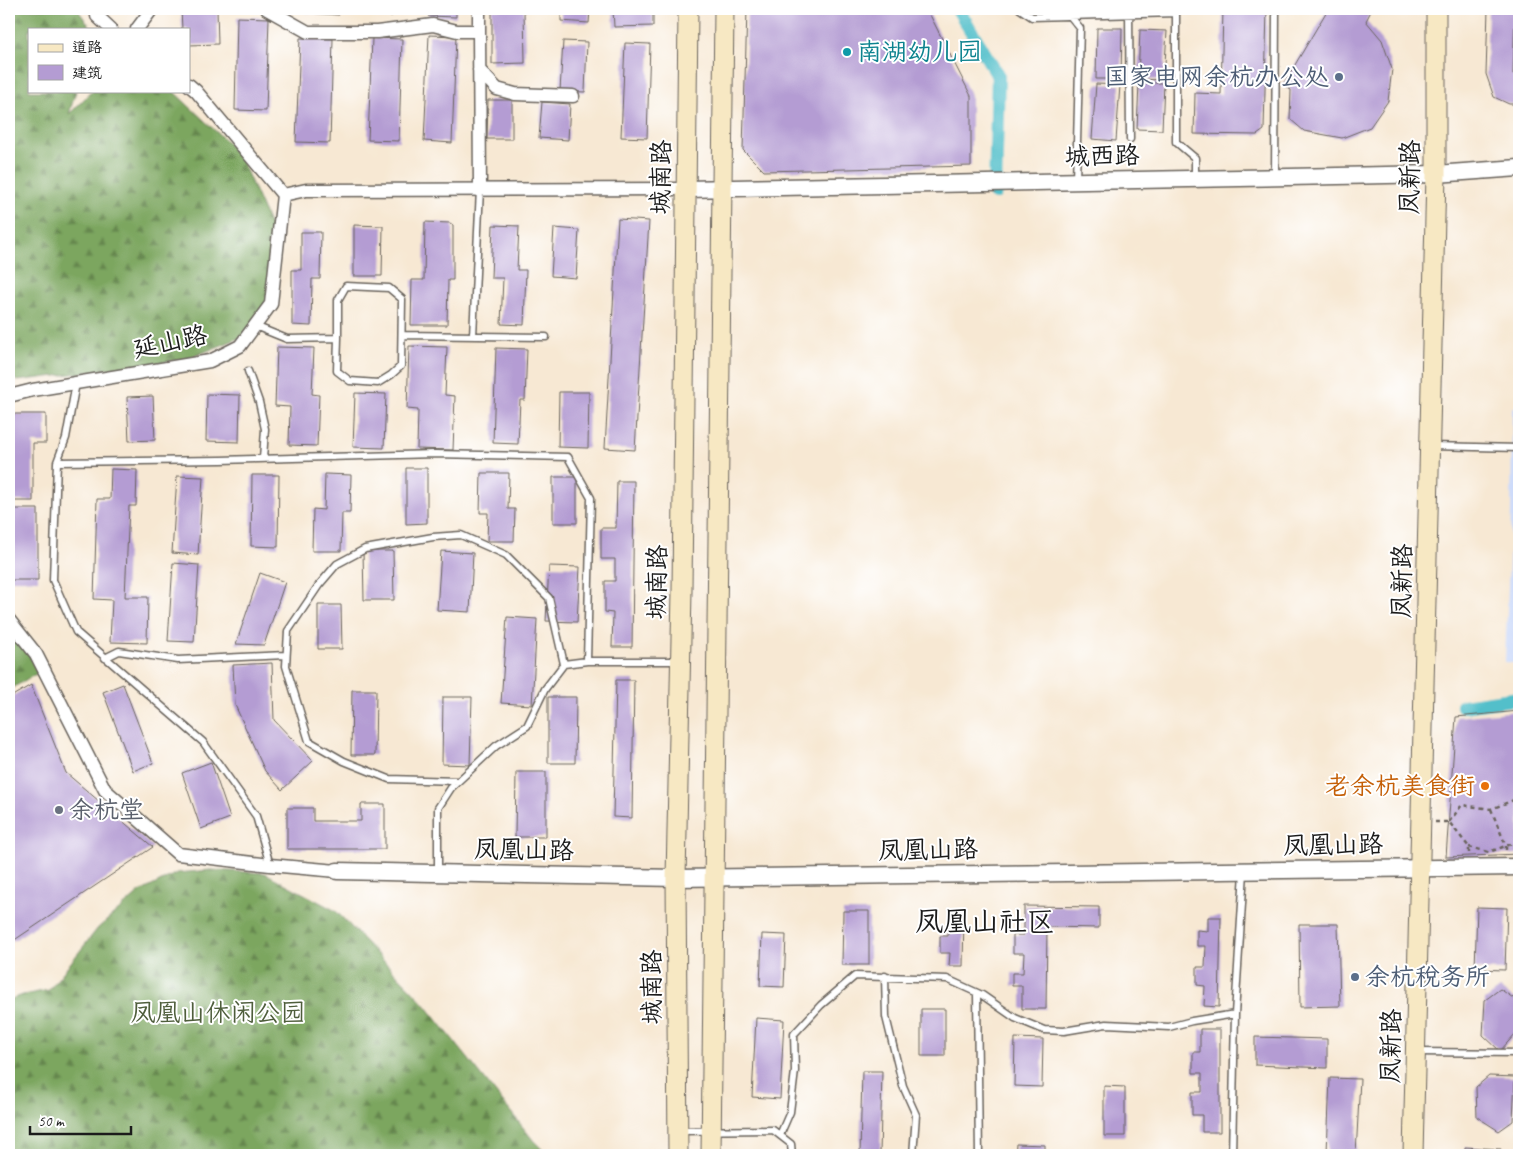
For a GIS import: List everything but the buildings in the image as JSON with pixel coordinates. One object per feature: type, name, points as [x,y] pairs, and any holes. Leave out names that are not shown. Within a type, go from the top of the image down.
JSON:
[{"type":"main road","name":"城南路","points":[[678,1155],[676,878],[682,591],[688,9]]},
{"type":"main road","points":[[711,1155],[724,9]]},
{"type":"main road","name":"凤新路","points":[[1413,1155],[1436,174],[1436,9]]},
{"type":"street","points":[[138,28],[152,9]]},
{"type":"street","points":[[267,9],[308,32],[377,32],[433,25],[457,31],[479,30]]},
{"type":"street","points":[[480,9],[480,189]]},
{"type":"street","points":[[97,16],[110,28]]},
{"type":"street","points":[[479,70],[497,89],[515,94],[572,96]]},
{"type":"street","points":[[190,86],[283,195],[306,190],[686,189]]},
{"type":"street","name":"城西路","points":[[686,189],[1436,174],[1519,168]]},
{"type":"street","name":"延山路","points":[[9,396],[32,390],[210,361],[240,346],[271,304],[283,195]]},
{"type":"street","points":[[9,620],[36,654],[105,790],[178,854],[271,867],[337,871]]},
{"type":"street","name":"凤凰山路","points":[[337,871],[715,878],[1512,868]]},
{"type":"lane","points":[[1020,9],[1032,17],[1071,17],[1129,12],[1176,11],[1176,142],[1195,158],[1195,179]]},
{"type":"lane","points":[[1071,9],[1071,17],[1080,28],[1076,181]]},
{"type":"lane","points":[[1275,177],[1276,9]]},
{"type":"lane","points":[[1129,12],[1130,139]]},
{"type":"lane","points":[[473,336],[480,189]]},
{"type":"lane","points":[[346,286],[389,288],[402,299],[401,366],[378,383],[350,381],[337,370],[338,338],[338,300],[346,286]]},
{"type":"lane","points":[[255,326],[286,339],[338,338]]},
{"type":"lane","points":[[402,335],[546,337]]},
{"type":"lane","points":[[248,371],[260,402],[265,429],[263,459]]},
{"type":"lane","points":[[76,383],[66,438],[57,462],[52,580],[76,632],[202,742],[256,816],[271,867]]},
{"type":"lane","points":[[1430,446],[1519,447]]},
{"type":"lane","points":[[57,462],[435,454],[568,457],[591,498],[587,661]]},
{"type":"lane","points":[[458,781],[389,779],[344,761],[308,740],[286,666],[288,631],[319,585],[337,564],[364,549],[433,537],[461,535],[506,555],[549,598],[564,664]]},
{"type":"lane","points":[[105,658],[119,651],[178,660],[286,655]]},
{"type":"lane","points":[[438,873],[438,808],[458,781],[496,746],[527,726],[545,689],[564,664],[587,661],[680,661]]},
{"type":"lane","points":[[1232,1155],[1235,1014],[1244,871]]},
{"type":"lane","points":[[780,1135],[790,1112],[795,1071],[794,1034],[820,1005],[855,976],[947,980],[977,993],[1015,1018],[1044,1030],[1064,1031],[1106,1024],[1169,1028],[1235,1014]]},
{"type":"lane","points":[[885,976],[886,1017],[903,1086],[916,1116],[913,1155]]},
{"type":"lane","points":[[977,993],[979,1155]]},
{"type":"lane","points":[[1416,1052],[1519,1053]]},
{"type":"lane","points":[[678,1132],[773,1130],[791,1144],[792,1155]]},
{"type":"path","points":[[1449,822],[1462,805],[1491,809],[1519,798]]},
{"type":"path","points":[[1491,809],[1506,846],[1512,868]]},
{"type":"path","points":[[1421,822],[1449,822]]},
{"type":"path","points":[[1449,822],[1469,847],[1489,852],[1519,841]]},
{"type":"path","points":[[1469,847],[1469,868]]},
{"type":"shaded area","points":[[1512,407],[1519,409],[1519,664],[1505,662],[1511,510]]},
{"type":"green space","points":[[9,9],[77,9],[91,28],[28,28],[28,92],[76,92],[69,114],[91,92],[174,92],[238,152],[278,244],[268,310],[247,335],[187,359],[17,381],[9,375]]},
{"type":"green space","points":[[9,621],[41,671],[9,690]]},
{"type":"green space","name":"凤凰山休闲公园","points":[[211,870],[265,873],[336,911],[423,1002],[533,1140],[548,1155],[9,1155],[9,1000],[49,990],[98,928],[140,892],[177,873]]},
{"type":"waterway","points":[[958,9],[998,76],[995,193]]},
{"type":"waterway","points":[[1463,706],[1519,698]]},
{"type":"place","name":"南湖幼儿园","points":[[847,52]]},
{"type":"place","name":"国家电网余杭办公处","points":[[1339,77]]},
{"type":"place","name":"老余杭美食街","points":[[1485,786]]},
{"type":"place","name":"余杭堂","points":[[59,810]]},
{"type":"place","name":"余杭税务所","points":[[1355,977]]},
{"type":"district","name":"凤凰山社区","points":[[985,921]]}]
